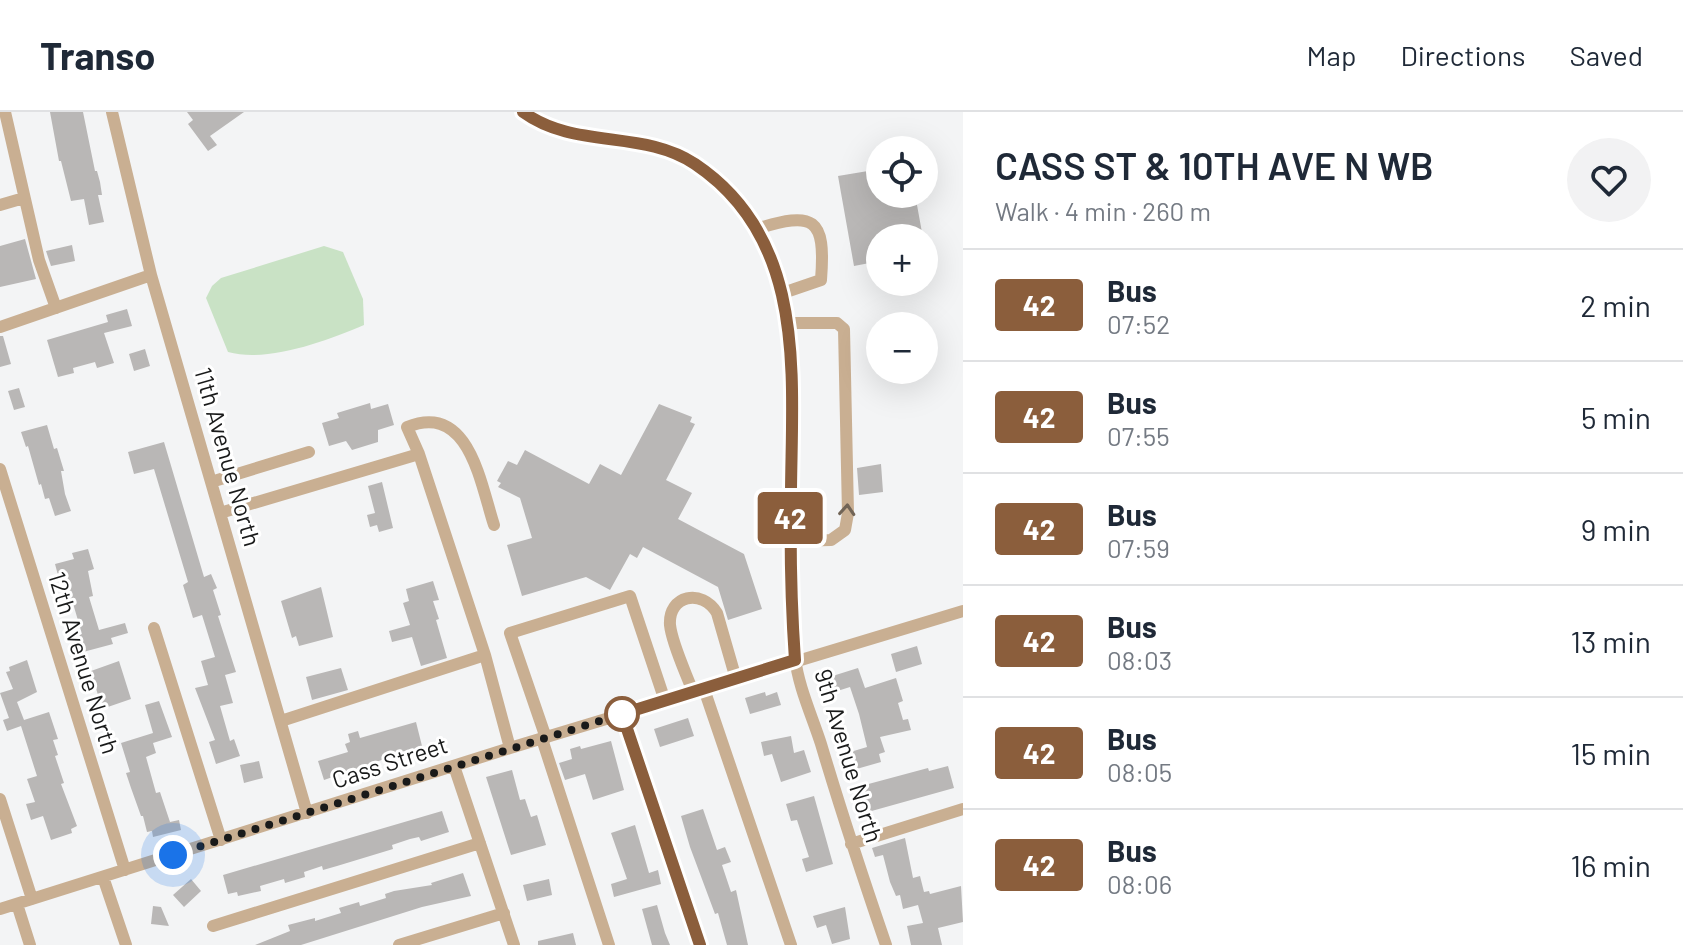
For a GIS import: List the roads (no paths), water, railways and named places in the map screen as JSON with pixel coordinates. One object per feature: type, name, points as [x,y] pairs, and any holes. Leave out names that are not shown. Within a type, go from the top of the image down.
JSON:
[{"type":"street","points":[[5,112],[39,260],[56,308]]},
{"type":"street","name":"11th Avenue North","points":[[112,112],[151,275],[307,813]]},
{"type":"street","name":"9th Avenue North","points":[[523,112],[550,129],[646,146],[692,162],[728,192],[756,229],[775,268],[789,323],[793,363],[790,541],[795,660],[851,844],[886,945]]},
{"type":"street","points":[[0,205],[24,198]]},
{"type":"street","points":[[756,229],[786,220],[802,219],[815,227],[824,246],[821,280],[783,293]]},
{"type":"street","points":[[0,327],[151,275]]},
{"type":"street","points":[[789,323],[837,323],[844,329],[848,513],[845,530],[831,540],[790,541]]},
{"type":"street","points":[[494,525],[470,451],[459,436],[445,424],[435,421],[407,427],[419,454],[485,655],[510,748]]},
{"type":"street","points":[[211,482],[309,452]]},
{"type":"street","points":[[220,513],[419,454]]},
{"type":"street","name":"12th Avenue North","points":[[0,469],[125,870]]},
{"type":"street","points":[[609,945],[510,633],[630,596],[665,701]]},
{"type":"street","points":[[736,679],[712,604],[697,597],[678,603],[672,610],[670,625],[698,690],[791,945]]},
{"type":"street","name":"Cass Street","points":[[0,909],[510,748],[963,611]]},
{"type":"street","points":[[154,628],[221,840]]},
{"type":"street","points":[[281,721],[485,655]]},
{"type":"street","points":[[622,714],[700,945]]},
{"type":"street","points":[[454,766],[514,945]]},
{"type":"street","points":[[0,799],[32,899]]},
{"type":"street","points":[[851,844],[963,809]]},
{"type":"street","points":[[213,926],[480,843]]},
{"type":"street","points":[[103,877],[126,945]]},
{"type":"street","points":[[17,904],[30,945]]},
{"type":"street","points":[[399,945],[432,940],[504,913]]}]
